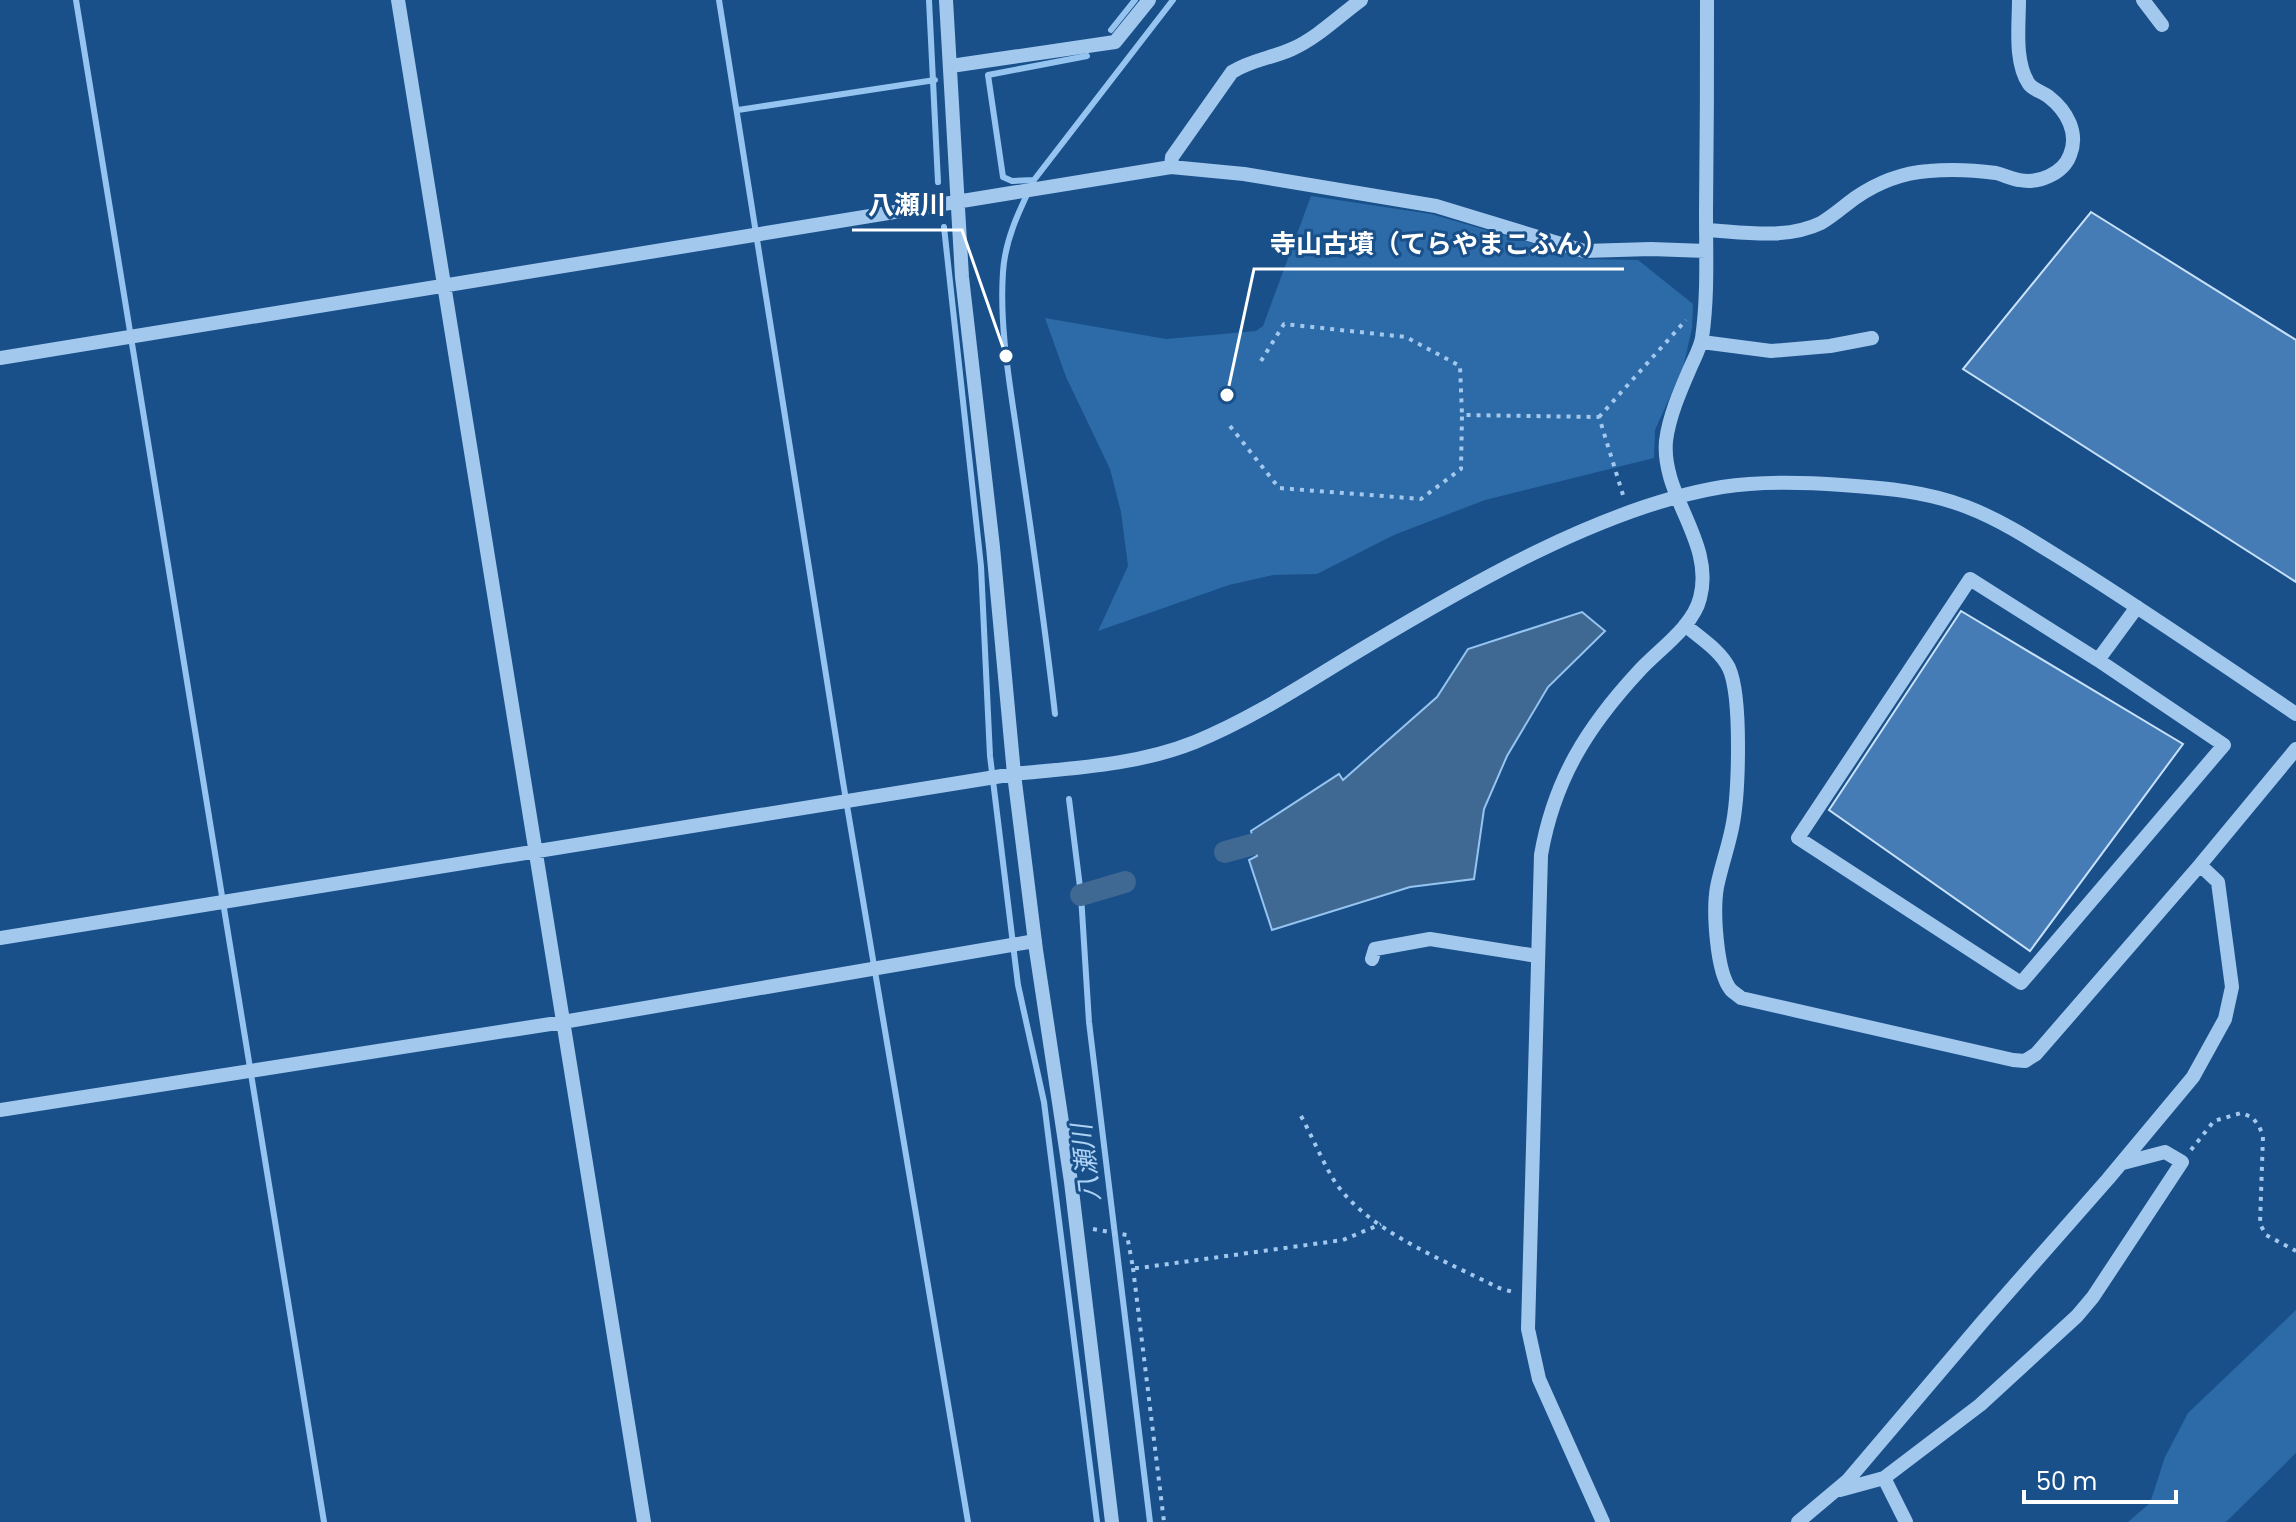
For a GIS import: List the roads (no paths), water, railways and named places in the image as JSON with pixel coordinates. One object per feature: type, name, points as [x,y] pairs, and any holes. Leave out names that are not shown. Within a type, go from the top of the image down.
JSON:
[{"type":"street","points":[[398,0],[644,1522]]},
{"type":"street","points":[[946,0],[956,203],[1014,774],[1071,1182],[1112,1522]]},
{"type":"street","points":[[951,66],[1115,42],[1149,0]]},
{"type":"street","points":[[1171,167],[1172,157],[1232,72],[1245,64],[1303,44],[1361,0]]},
{"type":"street","points":[[1603,1522],[1539,1379],[1528,1329],[1541,855],[1552,805],[1565,772],[1595,723],[1636,674],[1685,625],[1700,599],[1702,576],[1692,528],[1677,497],[1666,440],[1680,392],[1702,342],[1706,251],[1707,0]]},
{"type":"street","points":[[1706,230],[1773,233],[1806,228],[1821,223],[1882,181],[1906,174],[1957,170],[2037,181],[2063,167],[2070,157],[2074,137],[2071,124],[2049,97],[2030,86],[2023,70],[2019,45],[2019,0]]},
{"type":"street","points":[[2143,0],[2162,25]]},
{"type":"street","points":[[0,358],[1171,167],[1244,174],[1436,206],[1584,251],[1706,251]]},
{"type":"street","points":[[1702,342],[1771,351],[1830,346],[1872,338]]},
{"type":"street","points":[[0,938],[1014,774],[1118,762],[1190,744],[1255,713],[1493,575],[1575,535],[1677,497],[1768,482],[1907,490],[1967,507],[2032,540],[2296,714]]},
{"type":"street","points":[[1970,579],[2098,660],[2224,745],[2021,983],[1798,838],[1970,579]]},
{"type":"street","points":[[2098,660],[2137,607]]},
{"type":"street","points":[[1685,625],[1719,654],[1729,669],[1733,685],[1738,741],[1737,790],[1732,827],[1717,887],[1716,912],[1725,977],[1731,990],[1741,998],[2013,1060],[2025,1061],[2036,1054],[2296,749]]},
{"type":"street","points":[[1798,1522],[1838,1491],[2193,1077],[2225,1019],[2232,987],[2218,882],[2200,865]]},
{"type":"street","points":[[1372,959],[1375,949],[1430,939],[1537,956]]},
{"type":"street","points":[[0,1110],[563,1022],[1035,941]]},
{"type":"street","points":[[1838,1491],[1884,1478],[1980,1405],[2077,1316],[2093,1297],[2182,1162],[2165,1152],[2122,1163]]},
{"type":"street","points":[[1884,1478],[1906,1522]]},
{"type":"waterway","points":[[76,0],[324,1522]]},
{"type":"waterway","points":[[719,0],[843,782],[968,1522]]},
{"type":"waterway","points":[[929,0],[938,182]]},
{"type":"waterway","points":[[1111,30],[1135,0]]},
{"type":"waterway","name":"八瀬川","points":[[1055,714],[1006,360],[1002,294],[1004,260],[1014,224],[1034,180],[1173,0]]},
{"type":"waterway","points":[[1034,180],[1012,181],[1003,177],[988,75],[1087,56]]},
{"type":"waterway","points":[[738,110],[935,80]]},
{"type":"waterway","points":[[944,227],[981,566],[990,756],[1018,985],[1044,1102],[1097,1522]]},
{"type":"waterway","name":"八瀬川","points":[[1069,799],[1081,895],[1089,1022],[1150,1522]]},
{"type":"waterway","points":[[1225,852],[1254,844]]},
{"type":"waterway","points":[[1081,895],[1125,882]]},
{"type":"place","name":"八瀬川","points":[[1006,356]]},
{"type":"place","name":"寺山古墳（てらやまこふん）","points":[[1227,395]]}]
